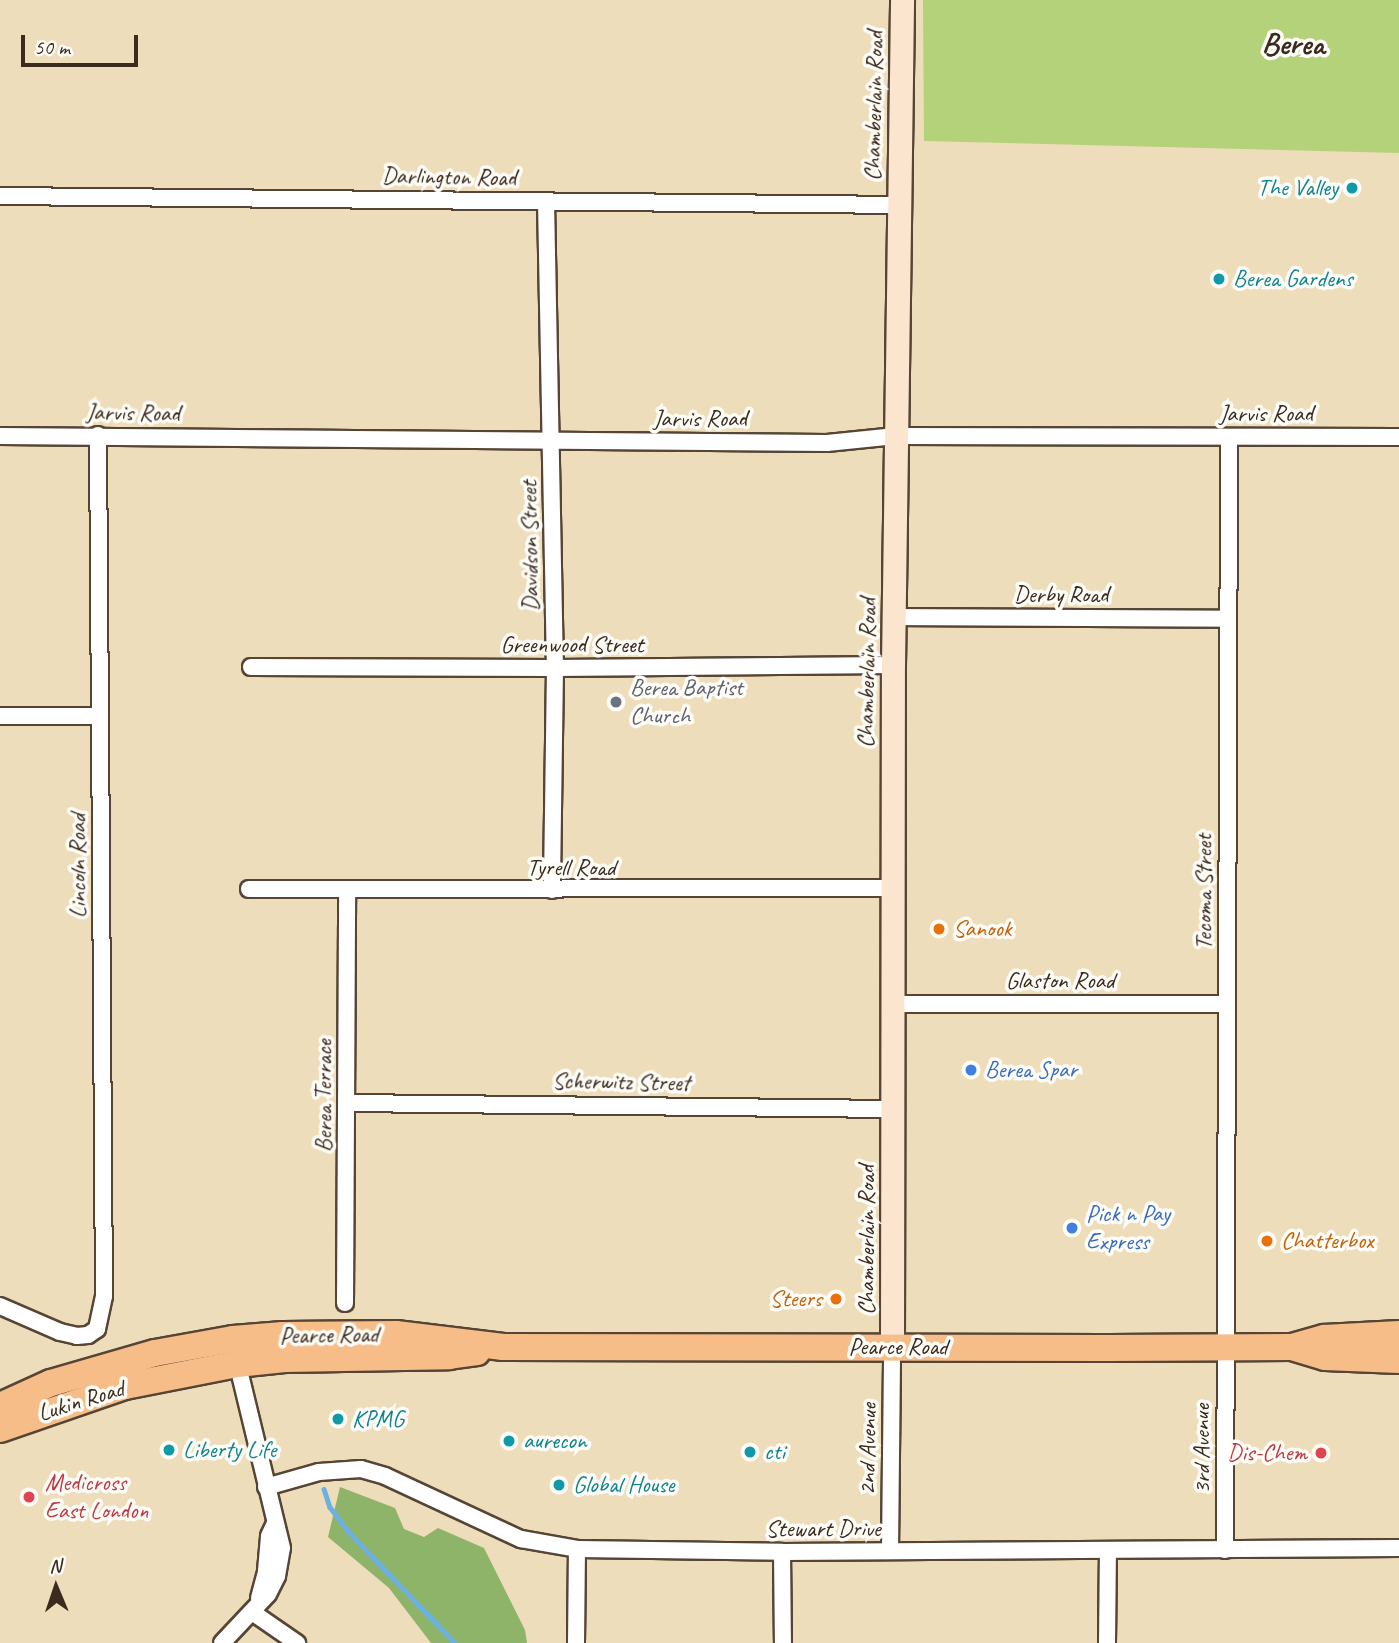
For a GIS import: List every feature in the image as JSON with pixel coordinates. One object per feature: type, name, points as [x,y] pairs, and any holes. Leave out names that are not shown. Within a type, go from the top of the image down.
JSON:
[{"type":"main road","name":"Pearce Road","points":[[159,1365],[235,1351],[285,1359],[449,1356],[503,1347],[1292,1347],[1324,1338],[1399,1334]]},
{"type":"main road","name":"Pearce Road","points":[[1292,1347],[1325,1357],[1399,1360]]},
{"type":"main road","name":"Lukin Road","points":[[0,1406],[51,1383],[159,1365]]},
{"type":"main road","name":"Lukin Road","points":[[0,1429],[159,1365]]},
{"type":"street","name":"Chamberlain Road","points":[[892,1347],[893,665],[902,0]]},
{"type":"street","name":"Darlington Road","points":[[0,196],[898,205]]},
{"type":"street","name":"Davidson Street","points":[[546,201],[555,668],[552,890]]},
{"type":"street","name":"Lincoln Road","points":[[0,1306],[60,1332],[77,1336],[88,1335],[97,1329],[104,1296],[98,435]]},
{"type":"street","name":"Jarvis Road","points":[[0,436],[827,443],[896,436],[1399,437]]},
{"type":"street","name":"Tecoma Street","points":[[1224,1347],[1229,437]]},
{"type":"street","name":"Derby Road","points":[[894,617],[1228,619]]},
{"type":"street","name":"Greenwood Street","points":[[251,667],[893,665]]},
{"type":"street","points":[[0,716],[99,716]]},
{"type":"street","name":"Tyrell Road","points":[[249,889],[348,891],[894,888]]},
{"type":"street","name":"Berea Terrace","points":[[345,1303],[348,891]]},
{"type":"street","name":"Glaston Road","points":[[894,1003],[1226,1004]]},
{"type":"street","name":"Scherwitz Street","points":[[347,1103],[894,1109]]},
{"type":"street","name":"2nd Avenue","points":[[890,1551],[892,1347]]},
{"type":"street","name":"3rd Avenue","points":[[1224,1347],[1225,1550]]},
{"type":"street","points":[[222,1643],[274,1584],[282,1559],[281,1535],[266,1487],[235,1351]]},
{"type":"street","name":"Stewart Drive","points":[[266,1487],[318,1472],[361,1469],[385,1476],[521,1539],[577,1549],[782,1552],[1399,1549]]},
{"type":"street","points":[[576,1643],[577,1549]]},
{"type":"street","points":[[1107,1643],[1108,1551]]},
{"type":"street","points":[[782,1552],[783,1643]]},
{"type":"street","points":[[254,1609],[297,1643]]},
{"type":"green space","points":[[923,0],[1399,0],[1399,153],[924,141]]},
{"type":"green space","points":[[340,1487],[395,1508],[404,1529],[424,1537],[438,1528],[484,1548],[525,1630],[527,1643],[431,1643],[389,1588],[328,1537]]},
{"type":"waterway","points":[[324,1489],[330,1507],[348,1531],[455,1643]]},
{"type":"place","name":"The Valley","points":[[1352,188]]},
{"type":"place","name":"Berea Gardens","points":[[1219,279]]},
{"type":"place","name":"Berea Baptist Church","points":[[616,702]]},
{"type":"place","name":"Sanook","points":[[939,929]]},
{"type":"place","name":"Berea Spar","points":[[971,1070]]},
{"type":"place","name":"Pick n Pay Express","points":[[1072,1228]]},
{"type":"place","name":"Chatterbox","points":[[1267,1241]]},
{"type":"place","name":"Steers","points":[[836,1299]]},
{"type":"place","name":"KPMG","points":[[338,1419]]},
{"type":"place","name":"aurecon","points":[[509,1441]]},
{"type":"place","name":"Liberty Life","points":[[169,1450]]},
{"type":"place","name":"cti","points":[[750,1452]]},
{"type":"place","name":"Dis-Chem","points":[[1321,1453]]},
{"type":"place","name":"Global House","points":[[559,1485]]},
{"type":"place","name":"Medicross East London","points":[[29,1497]]},
{"type":"district","name":"Berea","points":[[1293,44]]}]
